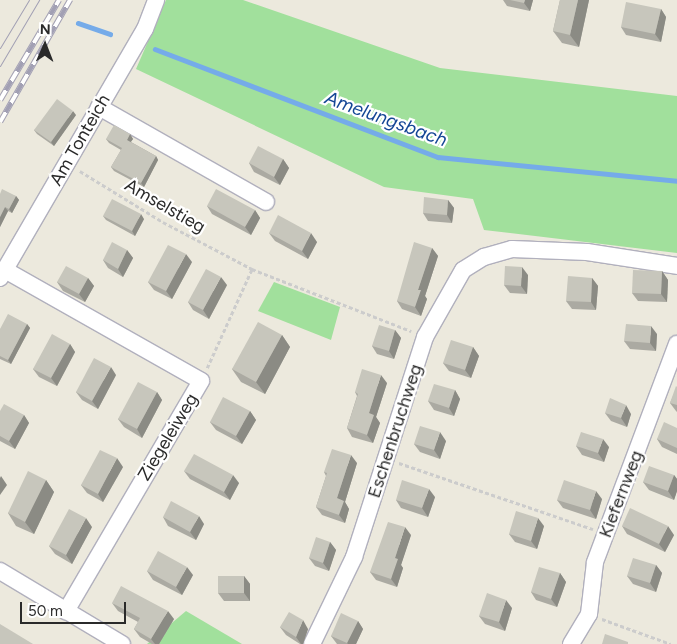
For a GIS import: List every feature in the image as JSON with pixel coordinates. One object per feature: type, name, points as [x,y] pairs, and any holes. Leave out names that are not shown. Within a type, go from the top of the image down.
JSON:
[{"type":"street","name":"Am Tonteich","points":[[2,274],[145,29],[156,0]]},
{"type":"street","points":[[99,107],[266,202]]},
{"type":"street","name":"Eschenbruchweg","points":[[312,644],[354,557],[426,336],[463,270],[484,257],[512,248],[587,252],[677,266]]},
{"type":"street","name":"Ziegeleiweg","points":[[2,274],[202,381],[66,610]]},
{"type":"street","name":"Kiefernweg","points":[[572,644],[589,614],[595,562],[677,344]]},
{"type":"street","points":[[0,571],[122,644]]},
{"type":"path","name":"Amselstieg","points":[[67,163],[163,222],[252,269],[426,336]]},
{"type":"path","points":[[202,381],[252,269]]},
{"type":"path","points":[[386,459],[606,533]]},
{"type":"path","points":[[589,614],[671,644]]},
{"type":"green space","points":[[166,0],[243,0],[440,68],[677,96],[677,253],[484,230],[473,199],[384,187],[136,69]]},
{"type":"green space","points":[[274,282],[340,307],[331,340],[258,311]]},
{"type":"green space","points":[[186,611],[242,644],[147,644]]},
{"type":"building","points":[[510,0],[525,0],[524,3]]},
{"type":"building","points":[[560,0],[578,0],[570,35],[553,31]]},
{"type":"building","points":[[626,2],[661,9],[655,34],[621,27]]},
{"type":"building","points":[[57,99],[73,111],[51,142],[34,130]]},
{"type":"building","points":[[114,125],[130,134],[127,140],[156,156],[141,183],[111,167],[122,148],[106,139]]},
{"type":"building","points":[[258,146],[283,159],[274,177],[249,163]]},
{"type":"building","points":[[2,189],[16,196],[9,209],[5,207],[0,217],[0,194]]},
{"type":"building","points":[[216,189],[255,210],[245,227],[207,206]]},
{"type":"building","points":[[424,197],[448,200],[447,215],[423,213]]},
{"type":"building","points":[[112,199],[141,214],[132,231],[103,216]]},
{"type":"building","points":[[278,215],[311,233],[302,251],[269,233]]},
{"type":"building","points":[[112,242],[127,250],[118,269],[103,260]]},
{"type":"building","points":[[414,242],[432,248],[418,290],[421,290],[415,307],[397,301]]},
{"type":"building","points":[[168,245],[186,254],[166,291],[148,282]]},
{"type":"building","points":[[66,266],[88,278],[79,294],[57,282]]},
{"type":"building","points":[[505,266],[522,267],[521,286],[504,285]]},
{"type":"building","points":[[206,269],[221,277],[203,310],[188,302]]},
{"type":"building","points":[[633,270],[662,271],[661,294],[632,293]]},
{"type":"building","points":[[568,276],[592,278],[591,302],[566,301]]},
{"type":"building","points":[[8,314],[27,324],[8,360],[0,356],[0,329]]},
{"type":"building","points":[[258,322],[282,335],[256,382],[232,369]]},
{"type":"building","points":[[626,324],[651,326],[650,343],[624,341]]},
{"type":"building","points":[[379,325],[395,330],[389,351],[372,346]]},
{"type":"building","points":[[52,334],[70,344],[51,378],[33,369]]},
{"type":"building","points":[[451,340],[473,347],[465,370],[443,363]]},
{"type":"building","points":[[94,358],[111,367],[92,401],[76,392]]},
{"type":"building","points":[[362,369],[381,375],[369,413],[374,415],[367,435],[347,428],[358,394],[355,392]]},
{"type":"building","points":[[138,382],[157,392],[137,429],[118,419]]},
{"type":"building","points":[[434,384],[455,390],[449,408],[428,401]]},
{"type":"building","points":[[677,387],[677,405],[670,403]]},
{"type":"building","points":[[223,397],[250,411],[236,436],[210,422]]},
{"type":"building","points":[[610,398],[626,405],[621,418],[605,413]]},
{"type":"building","points":[[4,404],[24,415],[9,441],[0,436],[0,411]]},
{"type":"building","points":[[664,422],[677,428],[677,448],[657,439]]},
{"type":"building","points":[[420,426],[440,432],[434,450],[414,444]]},
{"type":"building","points":[[581,432],[603,439],[598,453],[576,446]]},
{"type":"building","points":[[332,449],[351,455],[337,498],[344,501],[339,515],[316,507],[327,473],[324,472]]},
{"type":"building","points":[[100,450],[117,458],[98,494],[81,485]]},
{"type":"building","points":[[194,454],[233,475],[224,492],[184,471]]},
{"type":"building","points":[[649,466],[674,475],[668,491],[643,482]]},
{"type":"building","points":[[28,471],[46,480],[25,522],[8,513]]},
{"type":"building","points":[[402,480],[429,489],[422,508],[396,500]]},
{"type":"building","points":[[564,480],[596,491],[590,510],[557,500]]},
{"type":"building","points":[[171,501],[199,516],[190,532],[163,517]]},
{"type":"building","points":[[630,508],[668,526],[659,544],[622,526]]},
{"type":"building","points":[[69,509],[86,518],[66,555],[49,546]]},
{"type":"building","points":[[516,511],[538,518],[531,541],[509,534]]},
{"type":"building","points":[[388,522],[405,527],[395,558],[398,559],[391,579],[370,572]]},
{"type":"building","points":[[316,537],[330,542],[323,563],[309,558]]},
{"type":"building","points":[[158,551],[187,567],[176,587],[147,571]]},
{"type":"building","points":[[633,558],[656,565],[650,583],[627,576]]},
{"type":"building","points":[[539,567],[560,573],[551,599],[531,592]]},
{"type":"building","points":[[218,576],[244,576],[244,593],[218,593]]},
{"type":"building","points":[[121,586],[168,611],[151,639],[134,629],[140,618],[112,603]]},
{"type":"building","points":[[487,593],[506,600],[499,622],[479,616]]},
{"type":"building","points":[[289,612],[303,620],[296,637],[280,627]]},
{"type":"building","points":[[341,613],[358,621],[347,643],[331,636]]},
{"type":"building","points":[[0,624],[33,644],[0,644]]},
{"type":"building","points":[[605,634],[628,642],[628,644],[602,644]]},
{"type":"waterway","name":"Amelungsbach","points":[[78,23],[110,34]]},
{"type":"waterway","name":"Amelungsbach","points":[[155,49],[438,157],[677,181]]},
{"type":"tram line","points":[[0,48],[29,0]]},
{"type":"tram line","points":[[0,66],[39,0]]},
{"type":"railway","points":[[0,100],[59,0]]},
{"type":"railway","points":[[0,122],[70,0]]}]
